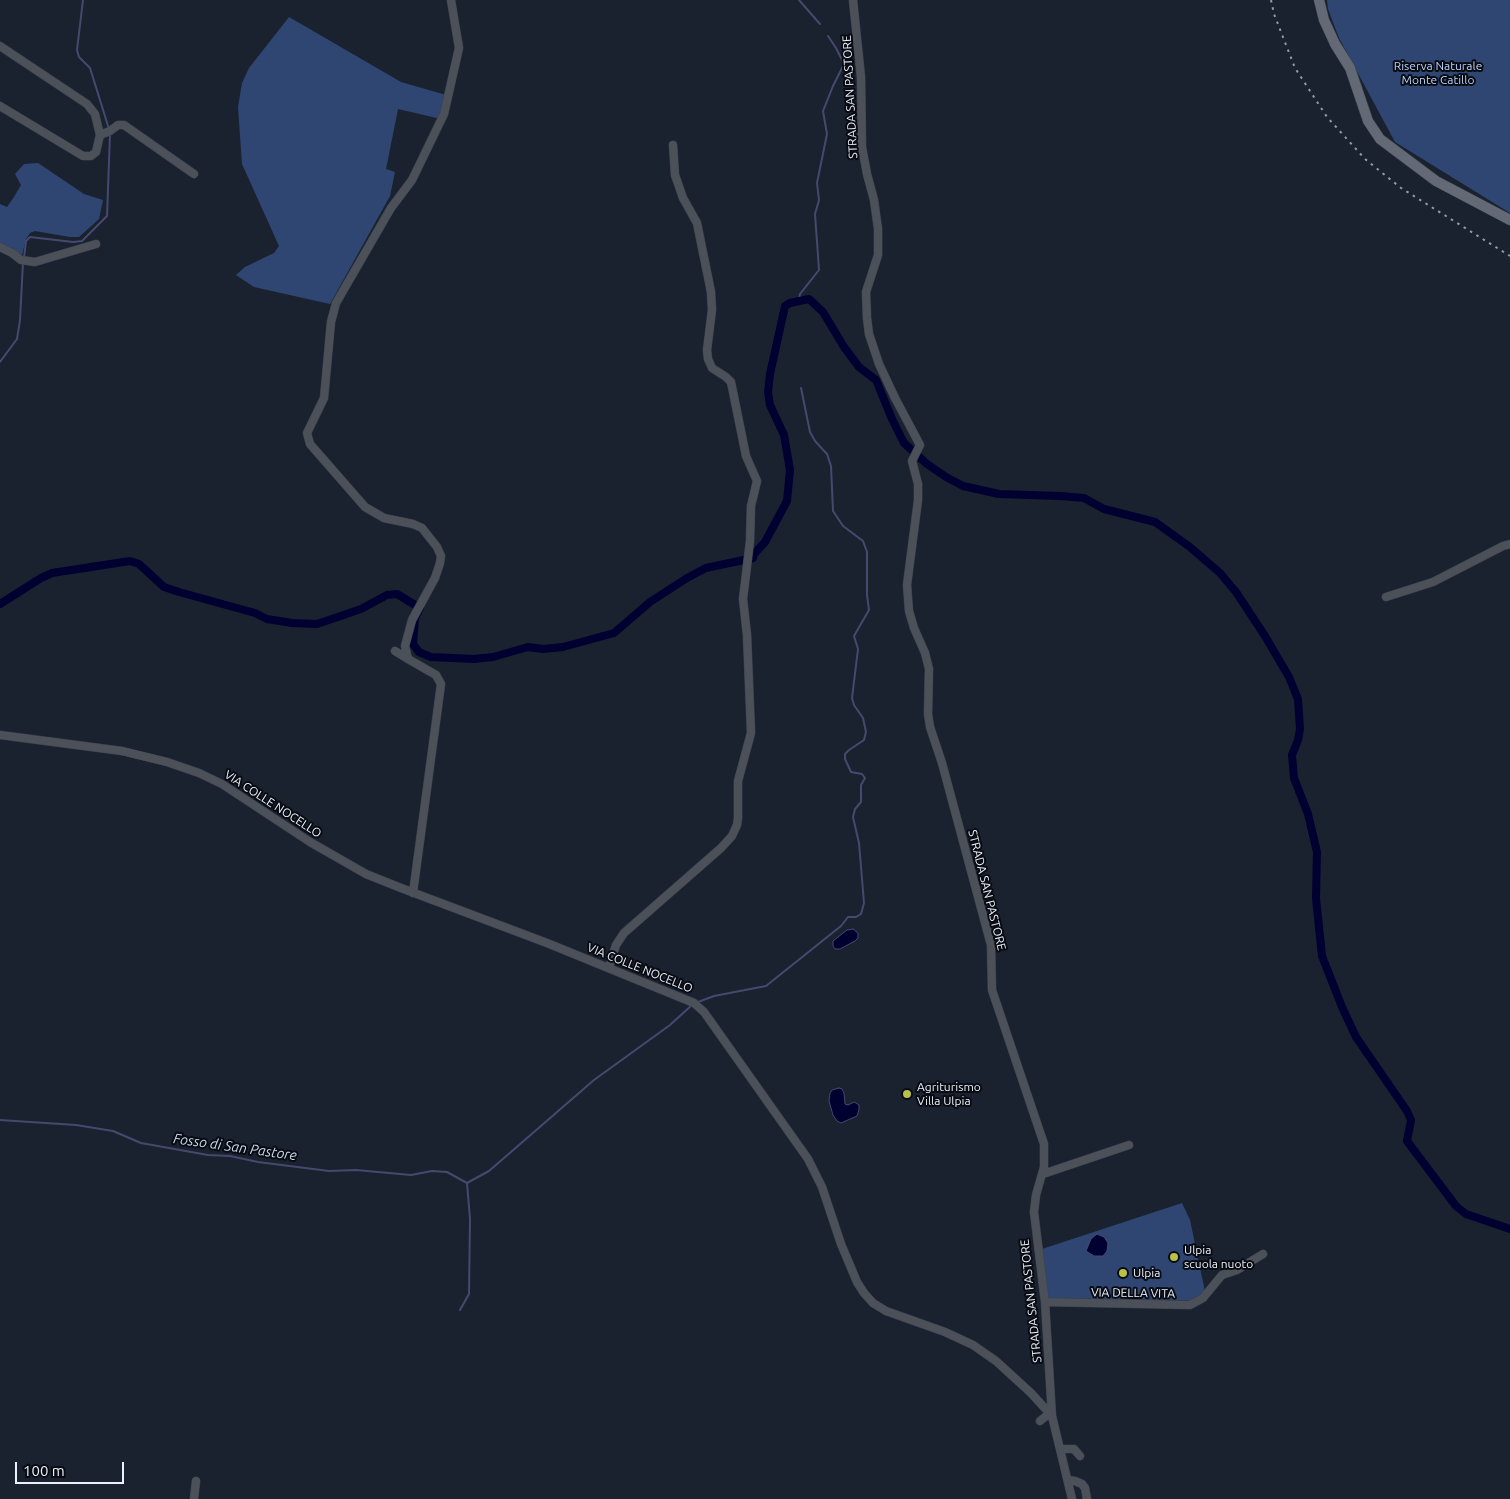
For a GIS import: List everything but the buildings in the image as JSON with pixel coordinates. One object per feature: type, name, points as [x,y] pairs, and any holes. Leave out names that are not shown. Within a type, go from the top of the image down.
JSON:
[{"type":"main road","points":[[1319,0],[1324,20],[1335,44],[1350,68],[1368,121],[1380,139],[1436,181],[1510,220]]},
{"type":"street","points":[[408,659],[405,646],[410,626],[437,573],[441,560],[439,550],[420,527],[384,518],[367,509],[310,444],[307,434],[324,398],[331,322],[336,303],[391,208],[412,180],[444,114],[459,48],[450,0]]},
{"type":"street","name":"STRADA SAN PASTORE","points":[[852,0],[861,77],[862,147],[874,200],[878,229],[878,255],[866,292],[869,334],[879,364],[907,421],[920,442],[920,447],[913,458],[912,464],[918,484],[918,500],[907,590],[911,620],[925,653],[929,669],[929,722],[942,763],[991,945],[992,990],[1043,1140],[1045,1154],[1043,1174],[1036,1195],[1034,1212],[1045,1302],[1051,1414]]},
{"type":"street","points":[[0,46],[87,104],[106,132]]},
{"type":"street","points":[[0,106],[80,155],[95,154],[106,132],[118,125],[126,126],[194,174]]},
{"type":"street","points":[[610,968],[616,945],[624,933],[729,840],[737,826],[738,781],[750,743],[752,723],[743,599],[751,535],[750,506],[756,481],[746,456],[730,382],[712,368],[708,359],[707,350],[712,310],[711,292],[697,223],[682,198],[675,175],[673,145]]},
{"type":"street","points":[[0,247],[21,260],[35,262],[96,244]]},
{"type":"street","points":[[1386,597],[1433,582],[1510,544]]},
{"type":"street","points":[[395,651],[436,675],[441,684],[413,893]]},
{"type":"street","name":"VIA COLLE NOCELLO","points":[[0,735],[115,750],[152,758],[199,773],[222,784],[347,864],[374,878],[519,932],[686,998],[696,1004],[704,1012],[808,1159],[822,1187],[838,1237],[857,1282],[868,1298],[890,1312],[945,1332],[973,1345],[1007,1370],[1051,1414],[1062,1449],[1072,1499]]},
{"type":"street","points":[[1043,1174],[1129,1145]]},
{"type":"street","name":"VIA DELLA VITA","points":[[1045,1302],[1190,1305],[1203,1298],[1222,1274],[1237,1270],[1263,1254]]},
{"type":"street","points":[[1040,1422],[1051,1414]]},
{"type":"street","points":[[1062,1449],[1074,1449],[1080,1456]]},
{"type":"street","points":[[1068,1480],[1078,1481],[1084,1486],[1087,1499]]},
{"type":"street","points":[[194,1499],[196,1481]]},
{"type":"green space","name":"Riserva Naturale Monte Catillo","points":[[1327,0],[1510,0],[1510,213],[1395,142],[1339,38],[1328,9]]},
{"type":"green space","points":[[289,17],[401,82],[446,95],[441,119],[398,109],[386,169],[395,172],[390,196],[330,304],[254,287],[236,275],[245,267],[274,253],[279,246],[242,164],[238,107],[242,83],[249,68]]},
{"type":"green space","points":[[38,163],[84,194],[103,200],[99,219],[79,237],[35,231],[30,233],[26,239],[22,255],[0,243],[0,204],[7,207],[14,197],[21,185],[15,174],[24,164]]},
{"type":"green space","name":"Ulpia","points":[[1182,1203],[1190,1220],[1207,1301],[1048,1298],[1042,1249]]},
{"type":"shaded area","points":[[853,929],[858,933],[858,938],[840,949],[835,949],[833,941],[847,930]]},
{"type":"shaded area","points":[[839,1088],[844,1093],[845,1104],[848,1105],[854,1102],[859,1105],[857,1116],[841,1123],[833,1115],[829,1101],[832,1090]]},
{"type":"shaded area","points":[[1097,1234],[1104,1237],[1108,1243],[1107,1251],[1103,1256],[1094,1256],[1086,1251],[1091,1239]]},
{"type":"waterway","points":[[83,0],[77,50],[79,57],[90,68],[109,129]]},
{"type":"waterway","points":[[799,0],[820,24]]},
{"type":"waterway","points":[[799,300],[800,294],[819,270],[815,214],[819,200],[817,183],[827,134],[823,111],[844,64],[828,36]]},
{"type":"waterway","points":[[24,258],[26,241],[30,237],[73,242],[82,241],[107,216],[110,134]]},
{"type":"waterway","points":[[0,362],[17,339],[20,320],[23,262]]},
{"type":"waterway","points":[[0,604],[52,573],[130,561],[139,564],[164,587],[255,613],[267,619],[292,623],[317,624],[361,609],[387,595],[397,594],[420,608],[415,618],[413,644],[419,652],[431,657],[474,659],[493,657],[528,647],[543,649],[563,647],[614,633],[650,602],[687,578],[706,568],[753,558],[754,554],[765,542],[787,501],[790,470],[784,435],[770,405],[768,392],[770,374],[785,306],[809,299],[823,312],[844,347],[859,367],[876,380],[904,443],[927,464],[963,486],[999,494],[1084,498],[1104,509],[1155,522],[1190,547],[1220,573],[1236,592],[1289,677],[1298,699],[1300,729],[1292,755],[1294,778],[1308,814],[1317,852],[1316,898],[1322,956],[1342,1007],[1356,1037],[1407,1111],[1411,1120],[1407,1141],[1456,1206],[1466,1214],[1510,1229]]},
{"type":"waterway","points":[[698,1002],[714,996],[766,986],[841,926],[848,917],[856,917],[861,914],[864,903],[859,843],[853,817],[855,809],[861,802],[861,785],[865,778],[862,774],[851,772],[845,759],[845,754],[864,740],[866,732],[863,718],[854,705],[852,698],[858,649],[854,636],[869,610],[867,552],[863,541],[843,526],[833,511],[831,466],[827,454],[815,441],[810,432],[801,388]]},
{"type":"waterway","points":[[467,1183],[489,1171],[594,1080],[670,1025],[692,1005]]},
{"type":"waterway","name":"Fosso di San Pastore","points":[[0,1120],[76,1125],[113,1131],[141,1143],[208,1155],[230,1156],[258,1162],[329,1171],[356,1170],[411,1175],[432,1171],[447,1172],[467,1183]]},
{"type":"waterway","points":[[460,1310],[469,1294],[470,1219],[467,1183]]},
{"type":"railway","points":[[1271,0],[1274,14],[1295,68],[1327,117],[1365,159],[1401,188],[1510,256]]},
{"type":"place","name":"Agriturismo Villa Ulpia","points":[[907,1094]]},
{"type":"place","name":"Ulpia scuola nuoto","points":[[1174,1257]]},
{"type":"place","name":"Ulpia","points":[[1123,1273]]}]
